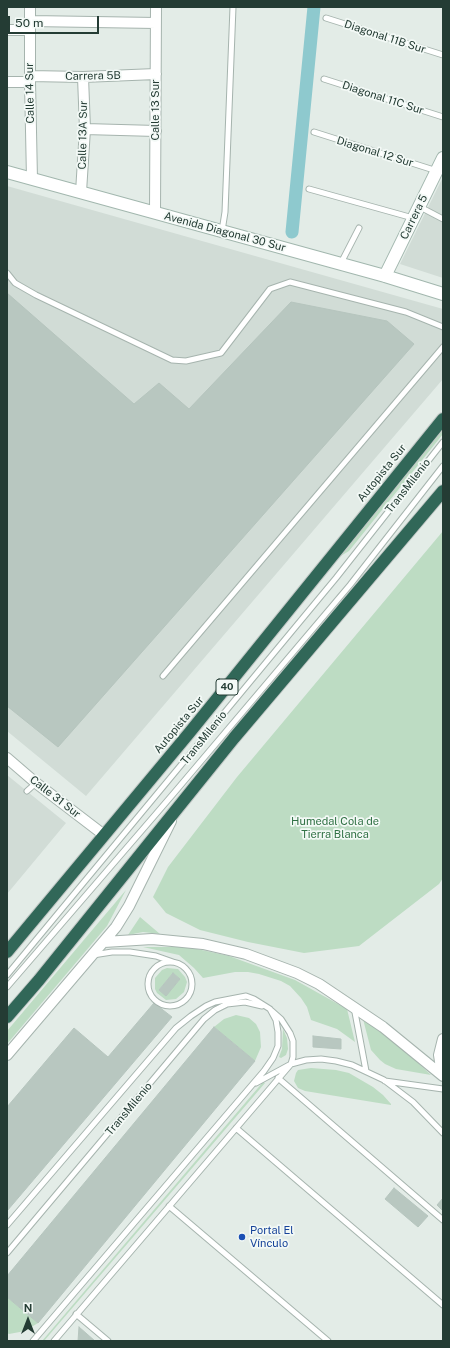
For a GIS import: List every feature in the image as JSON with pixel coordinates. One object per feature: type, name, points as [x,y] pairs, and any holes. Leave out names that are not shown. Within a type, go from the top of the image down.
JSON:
[{"type":"highway","name":"Autopista Sur","points":[[7,952],[229,685],[443,419]]},
{"type":"highway","points":[[7,1017],[39,980],[234,738],[443,491]]},
{"type":"street","name":"Calle 14 Sur","points":[[30,7],[32,179]]},
{"type":"street","name":"Calle 13 Sur","points":[[155,213],[156,7]]},
{"type":"street","points":[[7,30],[30,26],[156,23]]},
{"type":"street","name":"Carrera 5B","points":[[7,82],[30,79],[156,74]]},
{"type":"street","name":"Calle 13A Sur","points":[[82,192],[85,129],[83,77]]},
{"type":"street","points":[[85,129],[156,131]]},
{"type":"street","name":"Carrera 5","points":[[385,276],[443,158]]},
{"type":"street","name":"Avenida Diagonal 30 Sur","points":[[7,172],[385,276],[443,294]]},
{"type":"street","name":"Calle 31 Sur","points":[[7,758],[36,783],[104,835]]},
{"type":"street","points":[[7,1055],[116,927],[129,906],[177,809]]},
{"type":"street","points":[[104,942],[126,939],[152,939],[203,944],[246,954],[297,973],[319,984],[353,1006],[408,1046],[443,1076]]},
{"type":"street","points":[[443,1039],[439,1055],[443,1072]]},
{"type":"lane","points":[[222,231],[225,212],[233,7]]},
{"type":"lane","name":"Diagonal 11B Sur","points":[[326,18],[443,55]]},
{"type":"lane","name":"Diagonal 11C Sur","points":[[324,79],[443,117]]},
{"type":"lane","name":"Diagonal 12 Sur","points":[[314,132],[436,171]]},
{"type":"lane","points":[[308,189],[413,218]]},
{"type":"lane","points":[[419,206],[443,219]]},
{"type":"lane","points":[[340,264],[359,228]]},
{"type":"lane","points":[[7,272],[14,283],[36,295],[172,360],[186,361],[221,353],[270,289],[290,282],[406,312],[443,327]]},
{"type":"lane","points":[[162,676],[443,347]]},
{"type":"lane","name":"TransMilenio","points":[[7,975],[331,584],[443,442]]},
{"type":"lane","name":"TransMilenio","points":[[7,987],[350,585],[443,466]]},
{"type":"lane","points":[[27,791],[36,783]]},
{"type":"lane","points":[[92,956],[121,952],[145,954],[161,957],[178,964],[184,967],[191,979],[190,992],[183,1002],[178,1005],[164,1006],[152,997],[149,991],[149,977],[152,971],[164,963],[178,964]]},
{"type":"lane","name":"TransMilenio","points":[[7,1225],[176,1028],[206,1006],[215,1002],[246,996],[270,1009],[284,1022],[292,1037],[294,1049],[291,1064]]},
{"type":"lane","name":"TransMilenio","points":[[7,1253],[204,1019],[215,1010],[227,1004],[236,1002],[245,1002],[270,1009]]},
{"type":"lane","points":[[353,1006],[366,1071]]},
{"type":"lane","points":[[33,1341],[252,1085],[273,1058],[278,1046],[278,1032],[276,1020],[270,1009]]},
{"type":"lane","points":[[252,1085],[291,1064],[306,1060],[328,1060],[352,1064],[384,1080],[413,1102],[443,1133]]},
{"type":"lane","points":[[54,1341],[291,1064]]},
{"type":"lane","points":[[278,1078],[443,1220]]},
{"type":"lane","points":[[384,1080],[443,1089]]},
{"type":"lane","points":[[236,1128],[443,1305]]},
{"type":"lane","points":[[169,1206],[328,1341]]},
{"type":"lane","points":[[76,1314],[108,1341]]},
{"type":"shaded area","points":[[443,177],[443,278],[400,264]]},
{"type":"shaded area","points":[[7,186],[443,309],[443,379],[86,796],[7,731]]},
{"type":"shaded area","points":[[7,775],[66,823],[7,894]]},
{"type":"green space","points":[[443,428],[443,434],[349,551],[339,557]]},
{"type":"green space","name":"Humedal Cola de Tierra Blanca","points":[[443,531],[443,878],[439,884],[359,946],[304,953],[248,942],[200,930],[166,913],[153,897],[168,867],[237,777]]},
{"type":"green space","points":[[126,890],[107,926],[7,1044],[7,1031]]},
{"type":"green space","points":[[140,917],[160,934],[143,932],[128,935]]},
{"type":"green space","points":[[143,947],[188,947],[229,956],[295,980],[347,1009],[355,1042],[337,1029],[311,1020],[307,1007],[301,998],[290,986],[281,981],[248,972],[235,972],[203,978],[179,955]]},
{"type":"green space","points":[[167,968],[178,969],[185,977],[187,982],[184,992],[176,999],[166,1000],[157,993],[155,989],[155,978],[162,970]],"holes":[[[173,973],[180,979],[166,995],[159,990]]]},
{"type":"green space","points":[[236,1015],[249,1018],[256,1024],[260,1032],[261,1047],[255,1061],[214,1027],[224,1019]]},
{"type":"green space","points":[[363,1019],[404,1050],[431,1075],[396,1069],[380,1060],[371,1050]]},
{"type":"green space","points":[[283,1029],[287,1038],[288,1049],[286,1055],[281,1058],[279,1057],[282,1049]]},
{"type":"green space","points":[[311,1068],[336,1070],[349,1073],[373,1087],[383,1095],[391,1105],[305,1091],[298,1088],[294,1081],[296,1073],[298,1070]]},
{"type":"green space","points":[[263,1082],[265,1083],[44,1341],[42,1341]]},
{"type":"green space","points":[[7,1297],[38,1323],[25,1331],[9,1334],[7,1333]]},
{"type":"building","points":[[7,293],[134,404],[159,383],[189,409],[291,302],[387,321],[414,344],[58,747],[7,706]]},
{"type":"building","points":[[173,973],[180,979],[166,996],[159,990]]},
{"type":"building","points":[[154,1003],[172,1017],[7,1211],[7,1107],[74,1028],[108,1057]]},
{"type":"building","points":[[214,1027],[255,1061],[38,1323],[7,1297],[7,1276]]},
{"type":"building","points":[[313,1036],[341,1039],[341,1049],[313,1047]]},
{"type":"building","points":[[394,1188],[428,1216],[418,1227],[385,1199]]},
{"type":"building","points":[[443,1198],[443,1211],[437,1205]]},
{"type":"building","points":[[79,1327],[95,1341],[78,1341]]},
{"type":"waterway","points":[[292,232],[314,7]]},
{"type":"place","name":"Portal El Vínculo","points":[[242,1237]]}]
